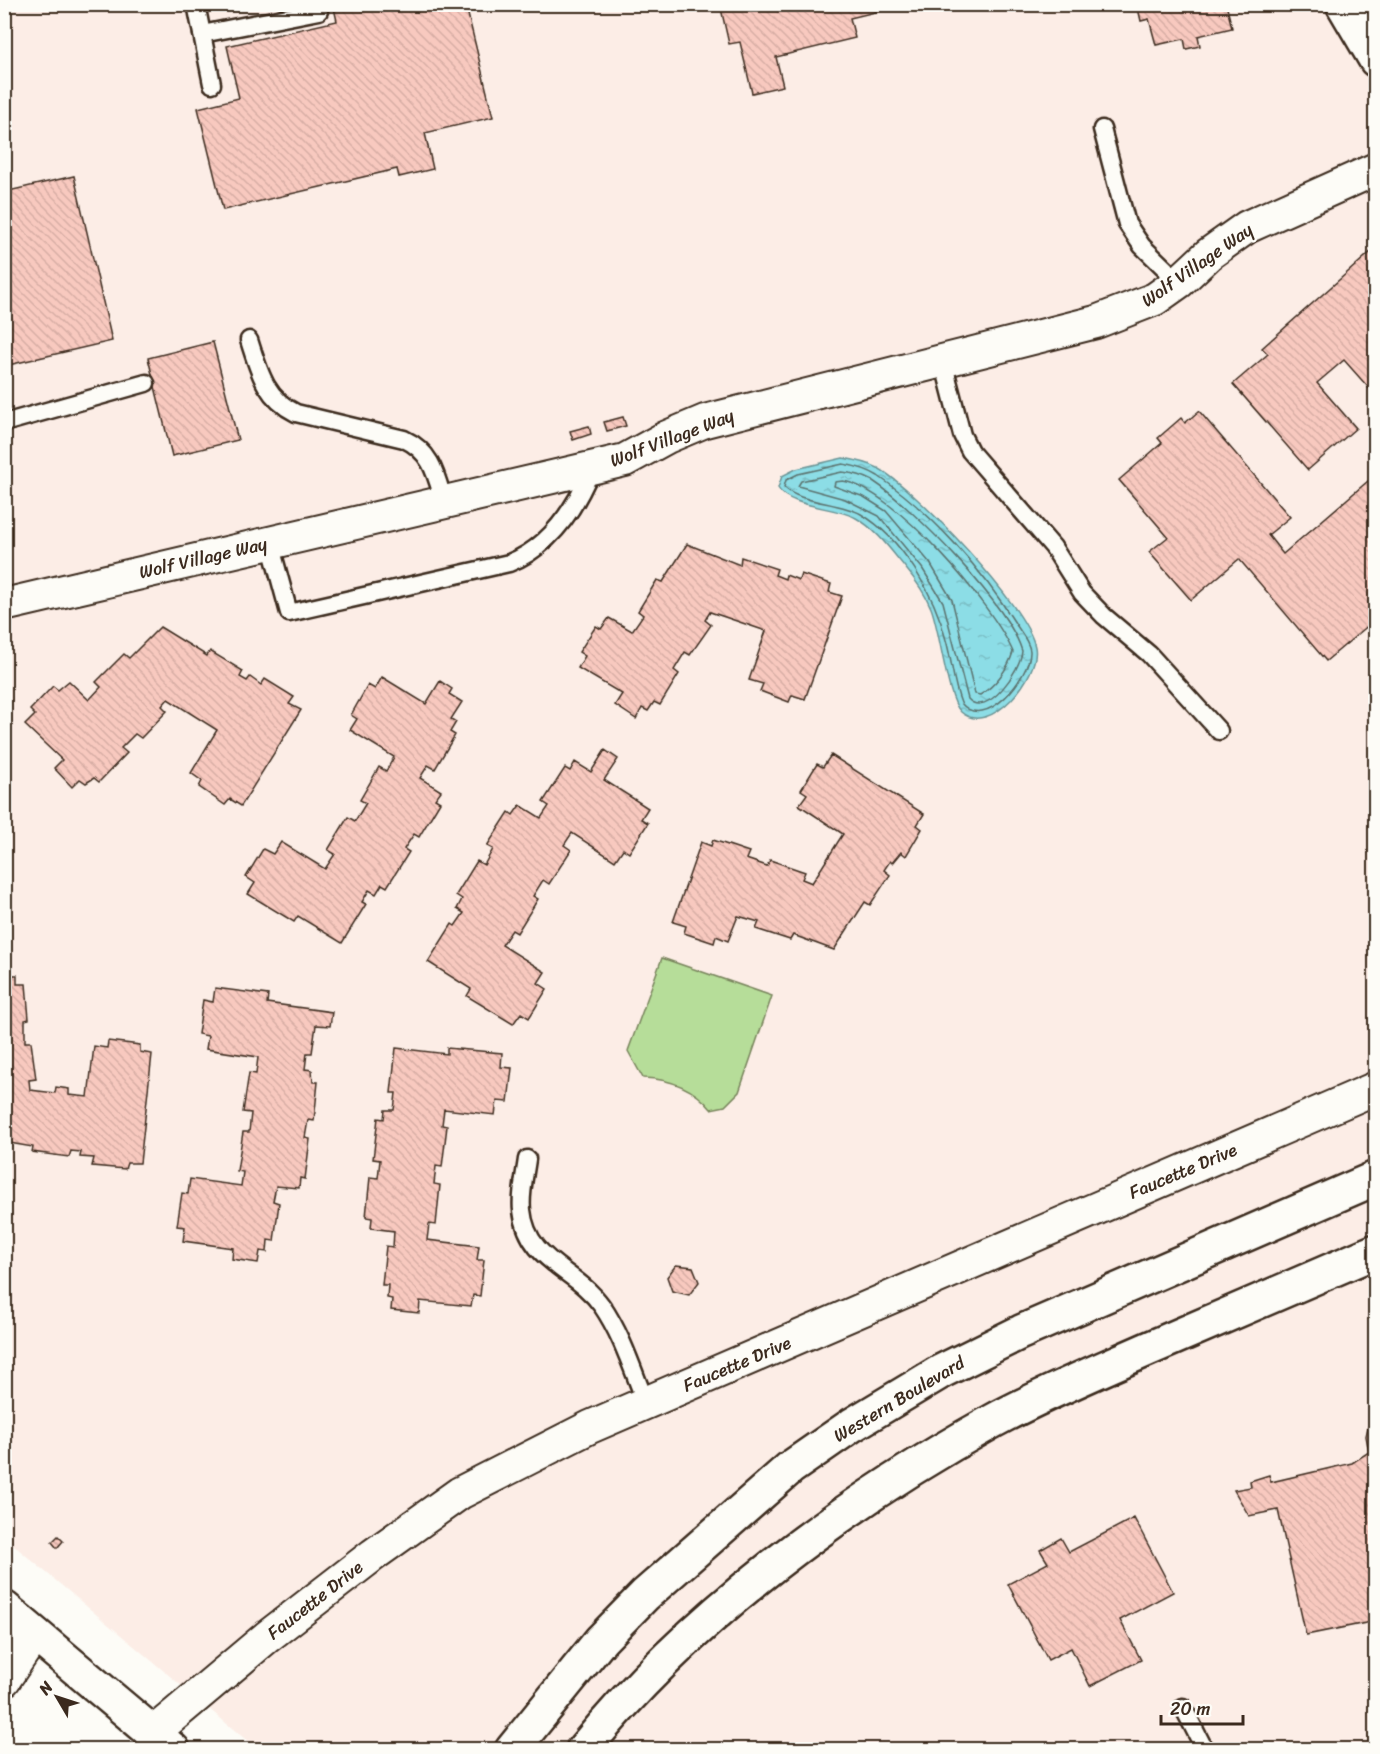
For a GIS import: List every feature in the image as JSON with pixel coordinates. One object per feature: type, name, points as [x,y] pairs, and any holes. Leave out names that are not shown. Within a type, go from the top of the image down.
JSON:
[{"type":"main road","points":[[1344,4],[1376,60]]},
{"type":"main road","name":"Western Boulevard","points":[[512,1749],[601,1640],[645,1595],[790,1468],[852,1425],[942,1371],[1021,1332],[1376,1178]]},
{"type":"main road","points":[[584,1749],[612,1714],[674,1650],[757,1581],[849,1510],[940,1452],[995,1420],[1068,1384],[1376,1251]]},
{"type":"main road","points":[[4,1608],[163,1741]]},
{"type":"street","name":"Wolf Village Way","points":[[4,605],[625,460],[667,437],[705,421],[1122,314],[1155,299],[1179,282],[1209,254],[1247,227],[1376,170]]},
{"type":"street","name":"Faucette Drive","points":[[163,1741],[267,1638],[373,1555],[460,1494],[590,1428],[646,1403],[1376,1088]]},
{"type":"street","points":[[4,1680],[35,1634]]},
{"type":"lane","points":[[196,4],[212,84]]},
{"type":"lane","points":[[202,34],[319,11]]},
{"type":"lane","points":[[1102,129],[1127,224],[1142,246],[1179,282]]},
{"type":"lane","points":[[249,340],[263,382],[281,406],[296,413],[404,439],[417,446],[433,466],[444,502]]},
{"type":"lane","points":[[943,361],[962,435],[970,451],[1053,547],[1082,593],[1104,616],[1149,654],[1219,730]]},
{"type":"lane","points":[[4,423],[146,383]]},
{"type":"lane","points":[[270,543],[289,613],[509,563],[527,556],[543,544],[581,493],[592,468]]},
{"type":"lane","points":[[527,1160],[521,1209],[528,1237],[541,1253],[576,1279],[601,1305],[620,1340],[646,1403]]},
{"type":"lane","points":[[1183,1707],[1205,1749]]},
{"type":"shaded area","points":[[4,5],[1375,5],[1375,1749],[257,1749],[5,1538]]},
{"type":"green space","points":[[662,958],[772,996],[739,1092],[725,1106],[711,1109],[697,1095],[681,1086],[663,1080],[643,1078],[628,1051]]},
{"type":"water","points":[[843,458],[878,468],[917,499],[992,578],[1027,628],[1035,647],[1035,659],[1022,687],[999,710],[986,717],[973,718],[961,712],[956,705],[929,602],[888,546],[856,518],[802,503],[783,494],[778,488],[782,476],[796,469]]},
{"type":"building","points":[[333,4],[471,4],[466,6],[493,117],[425,133],[433,169],[399,177],[397,169],[223,210],[198,108],[239,98],[227,46],[337,21]]},
{"type":"building","points":[[720,4],[891,4],[892,8],[850,18],[855,38],[776,57],[783,86],[752,93],[740,42],[729,44]]},
{"type":"building","points":[[1137,4],[1226,4],[1232,28],[1198,36],[1200,46],[1186,49],[1184,39],[1156,45],[1149,19],[1141,21]]},
{"type":"building","points":[[74,176],[112,341],[4,366],[4,192]]},
{"type":"building","points":[[1373,250],[1376,253],[1376,396],[1344,360],[1317,383],[1356,428],[1308,470],[1233,384],[1268,354],[1262,348]]},
{"type":"building","points":[[213,342],[238,440],[172,456],[148,358]]},
{"type":"building","points":[[1199,411],[1290,517],[1268,535],[1283,554],[1368,481],[1376,490],[1376,619],[1326,661],[1239,559],[1191,600],[1149,552],[1168,537],[1119,480],[1162,443],[1158,438],[1181,418],[1185,423]]},
{"type":"building","points":[[623,417],[626,426],[607,431],[604,422]]},
{"type":"building","points":[[589,426],[591,434],[573,440],[570,431]]},
{"type":"building","points":[[687,544],[740,565],[741,557],[777,569],[775,575],[785,579],[786,575],[799,580],[801,574],[831,584],[829,592],[842,596],[805,699],[792,695],[789,702],[760,691],[763,684],[749,680],[766,631],[710,612],[705,620],[711,625],[690,655],[685,652],[674,670],[679,674],[660,705],[654,702],[648,711],[642,708],[636,719],[615,705],[622,694],[578,668],[585,656],[579,652],[596,626],[601,629],[609,618],[632,631],[643,615],[638,611],[657,580],[663,582]]},
{"type":"building","points":[[160,627],[207,656],[210,651],[243,671],[240,677],[247,681],[250,677],[261,685],[265,679],[294,697],[289,704],[301,710],[241,806],[230,799],[225,805],[199,787],[202,781],[191,773],[217,730],[168,699],[162,706],[167,711],[141,738],[135,734],[121,748],[127,753],[99,782],[94,778],[86,783],[80,779],[72,787],[54,768],[62,760],[25,725],[35,715],[30,710],[53,686],[58,690],[69,681],[89,700],[101,687],[96,682],[124,654],[129,658]]},
{"type":"building","points":[[382,677],[426,704],[440,681],[452,689],[449,694],[462,702],[451,719],[456,722],[450,732],[455,735],[435,769],[428,765],[420,778],[441,791],[435,799],[440,802],[419,837],[414,834],[404,849],[409,852],[387,887],[382,884],[376,894],[369,890],[362,902],[366,904],[342,943],[298,916],[294,922],[248,894],[255,883],[246,877],[263,849],[273,854],[281,842],[325,869],[335,854],[328,850],[348,817],[355,821],[366,803],[360,800],[379,767],[386,771],[394,757],[350,730],[357,719],[351,715],[368,685],[375,689]]},
{"type":"building","points":[[605,750],[618,759],[604,780],[648,808],[641,819],[648,823],[629,853],[623,849],[615,861],[572,833],[564,845],[571,850],[549,884],[543,880],[533,896],[538,899],[517,933],[512,930],[502,945],[545,972],[538,983],[547,989],[529,1018],[521,1013],[513,1024],[467,996],[471,989],[428,962],[452,924],[455,926],[464,913],[457,909],[462,899],[456,895],[477,861],[484,865],[493,849],[487,846],[509,812],[513,815],[520,805],[541,818],[549,806],[543,802],[565,768],[570,771],[575,762],[591,772]]},
{"type":"building","points":[[831,755],[924,814],[917,825],[922,829],[906,856],[901,852],[892,863],[890,861],[884,870],[890,875],[870,905],[865,902],[834,950],[793,935],[790,940],[756,929],[759,922],[738,916],[728,941],[716,936],[714,943],[684,933],[686,926],[673,922],[701,842],[711,846],[713,840],[749,852],[746,859],[767,866],[770,860],[805,872],[802,879],[812,883],[843,834],[799,805],[807,794],[801,790],[817,764],[823,767]]},
{"type":"building","points":[[4,962],[11,962],[12,975],[17,975],[17,984],[26,984],[29,1019],[25,1020],[25,1042],[31,1042],[36,1079],[29,1080],[30,1090],[55,1093],[56,1087],[69,1089],[69,1095],[88,1097],[94,1046],[107,1048],[108,1041],[140,1045],[140,1052],[152,1054],[140,1163],[127,1163],[125,1169],[92,1166],[94,1158],[80,1157],[81,1152],[71,1151],[69,1157],[32,1152],[33,1147],[4,1142]]},
{"type":"building","points":[[215,988],[268,995],[267,1003],[332,1012],[330,1026],[316,1025],[312,1053],[307,1053],[305,1069],[312,1070],[313,1082],[318,1082],[314,1121],[308,1120],[305,1138],[310,1139],[305,1179],[300,1178],[299,1188],[276,1186],[273,1201],[279,1203],[274,1241],[268,1240],[267,1252],[260,1251],[258,1263],[232,1259],[233,1248],[183,1241],[185,1227],[177,1226],[182,1193],[188,1194],[190,1179],[241,1186],[243,1172],[237,1171],[243,1132],[249,1132],[251,1113],[243,1112],[249,1073],[256,1074],[258,1057],[206,1049],[208,1036],[198,1034],[203,1000],[213,1002]]},
{"type":"building","points":[[396,1048],[447,1054],[447,1048],[502,1053],[501,1067],[512,1068],[508,1102],[497,1101],[495,1115],[444,1109],[442,1125],[447,1126],[442,1167],[436,1166],[434,1184],[440,1185],[436,1225],[429,1224],[427,1240],[479,1246],[477,1260],[484,1260],[480,1296],[473,1295],[471,1306],[420,1301],[419,1313],[391,1310],[392,1299],[387,1298],[388,1285],[382,1285],[386,1246],[393,1247],[394,1231],[371,1228],[372,1218],[366,1217],[370,1177],[378,1178],[380,1160],[373,1159],[378,1118],[384,1119],[385,1110],[394,1110],[396,1093],[391,1093]]},
{"type":"building","points":[[676,1265],[693,1267],[699,1282],[689,1295],[672,1291],[667,1277]]},
{"type":"building","points":[[1376,1417],[1374,1497],[1376,1648],[1371,1622],[1306,1635],[1278,1510],[1249,1516],[1234,1490],[1251,1487],[1250,1481],[1269,1475],[1271,1482],[1352,1463],[1369,1452],[1366,1436],[1368,1427]]},
{"type":"building","points":[[1134,1518],[1173,1592],[1120,1620],[1141,1660],[1090,1686],[1071,1648],[1048,1660],[1008,1584],[1048,1563],[1040,1550],[1061,1538],[1069,1552]]},
{"type":"building","points":[[58,1536],[63,1541],[57,1548],[52,1542]]}]
